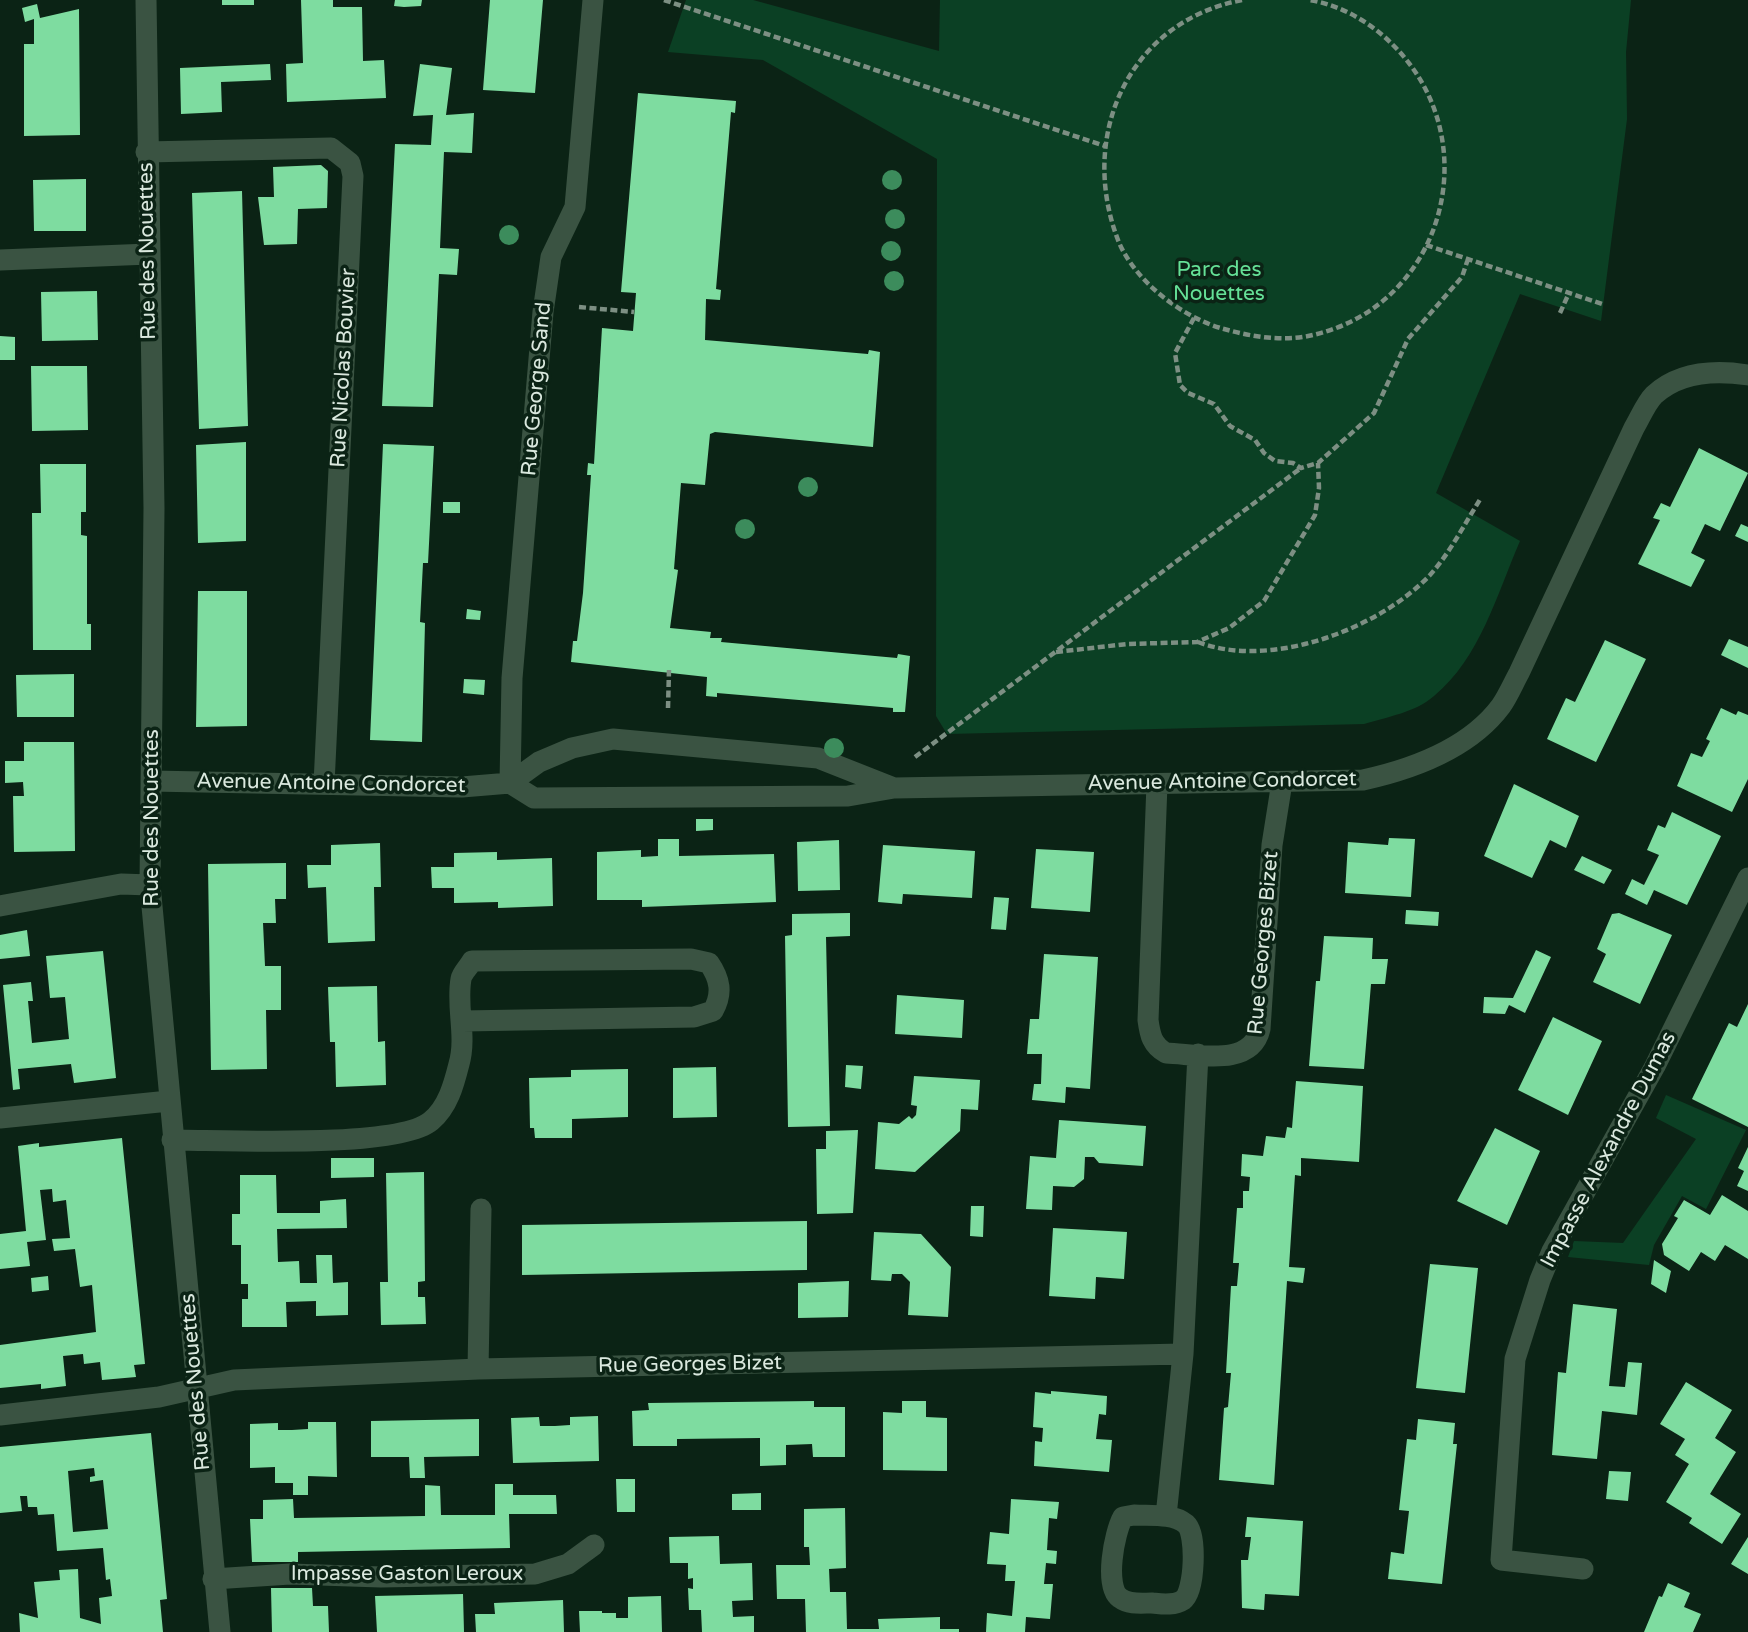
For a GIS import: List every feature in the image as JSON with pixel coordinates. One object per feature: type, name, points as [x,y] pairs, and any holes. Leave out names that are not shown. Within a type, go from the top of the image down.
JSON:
[{"type":"street","name":"Rue des Nouettes","points":[[146,0],[146,152],[154,508],[150,885],[219,1632]]},
{"type":"street","name":"Rue George Sand","points":[[510,783],[512,678],[543,312],[551,257],[575,207],[593,0]]},
{"type":"street","name":"Rue Nicolas Bouvier","points":[[146,152],[331,148],[350,163],[352,190],[324,784]]},
{"type":"street","points":[[0,260],[149,254]]},
{"type":"street","name":"Avenue Antoine Condorcet","points":[[510,783],[534,798],[848,796],[894,788],[1363,780],[1405,771],[1441,755],[1500,708],[1520,673],[1634,428],[1654,395],[1687,376],[1719,371],[1748,375]]},
{"type":"street","name":"Avenue Antoine Condorcet","points":[[152,781],[462,787],[510,783],[539,762],[572,748],[613,739],[818,758],[894,788]]},
{"type":"street","name":"Rue Georges Bizet","points":[[1157,784],[1148,1020],[1151,1038],[1157,1047],[1166,1052],[1198,1054],[1242,1053],[1258,1042],[1272,845],[1282,782]]},
{"type":"street","name":"Impasse Alexandre Dumas","points":[[1583,1569],[1501,1560],[1515,1359],[1552,1251],[1655,1066],[1748,878]]},
{"type":"street","points":[[0,906],[121,884],[150,885]]},
{"type":"street","points":[[172,1140],[352,1139],[415,1132],[433,1121],[449,1098],[460,1061],[463,1021],[461,977],[472,961],[691,959],[709,963],[718,977],[720,999],[713,1011],[694,1017],[463,1021]]},
{"type":"street","points":[[1166,1516],[1182,1354],[1198,1054]]},
{"type":"street","points":[[0,1118],[169,1101]]},
{"type":"street","points":[[478,1369],[481,1209]]},
{"type":"street","name":"Rue Georges Bizet","points":[[0,1415],[159,1397],[234,1380],[478,1369],[1182,1354]]},
{"type":"street","points":[[1166,1516],[1188,1525],[1194,1535],[1191,1588],[1185,1599],[1173,1604],[1128,1602],[1118,1597],[1111,1582],[1116,1530],[1123,1517],[1166,1516]]},
{"type":"street","name":"Impasse Gaston Leroux","points":[[213,1578],[290,1574],[382,1577],[535,1574],[568,1564],[594,1545]]},
{"type":"path","points":[[664,0],[1105,146]]},
{"type":"path","points":[[1242,0],[1215,5],[1165,34],[1128,77],[1106,130],[1103,187],[1119,243],[1153,289],[1199,323],[1255,338],[1312,335],[1365,313],[1408,276],[1436,228],[1447,173],[1440,118],[1415,67],[1376,27],[1326,2],[1309,0]]},
{"type":"path","points":[[1426,245],[1605,305]]},
{"type":"path","points":[[914,757],[1301,468],[1318,463],[1374,413],[1408,339],[1462,277],[1468,259]]},
{"type":"path","points":[[1560,313],[1569,293]]},
{"type":"path","points":[[579,307],[635,312]]},
{"type":"path","points":[[1194,318],[1175,353],[1180,385],[1188,393],[1214,404],[1230,426],[1255,440],[1264,453],[1275,461],[1293,463],[1301,468]]},
{"type":"path","points":[[1197,642],[1229,628],[1264,601],[1315,515],[1319,488],[1318,463]]},
{"type":"path","points":[[1055,652],[1127,644],[1197,642],[1209,646],[1243,649],[1287,648],[1338,634],[1393,607],[1431,574],[1481,498]]},
{"type":"path","points":[[668,708],[669,670]]},
{"type":"green space","name":"Parc des Nouettes","points":[[686,0],[753,0],[939,51],[940,0],[1631,0],[1626,52],[1627,119],[1601,321],[1520,294],[1436,493],[1520,541],[1486,624],[1464,663],[1450,681],[1419,706],[1364,724],[947,734],[936,716],[937,159],[763,60],[668,52]]},
{"type":"green space","points":[[1666,1095],[1746,1130],[1706,1209],[1682,1196],[1654,1245],[1649,1265],[1568,1257],[1574,1241],[1623,1243],[1696,1139],[1656,1118]]},
{"type":"building","points":[[222,0],[254,0],[254,5],[222,5]]},
{"type":"building","points":[[301,0],[333,0],[333,7],[362,7],[363,61],[384,60],[386,98],[287,102],[286,64],[303,63]]},
{"type":"building","points":[[395,0],[422,0],[421,6],[404,7],[394,6]]},
{"type":"building","points":[[490,0],[543,0],[535,93],[483,90]]},
{"type":"building","points":[[37,4],[40,18],[79,9],[80,135],[24,136],[24,44],[34,44],[34,19],[25,22],[22,8]]},
{"type":"building","points":[[270,64],[271,80],[221,82],[222,112],[181,114],[180,68]]},
{"type":"building","points":[[420,64],[452,68],[446,115],[474,113],[472,153],[444,152],[440,248],[459,249],[457,275],[439,274],[433,407],[382,406],[395,144],[431,145],[433,115],[413,116]]},
{"type":"building","points":[[638,93],[736,101],[735,113],[731,112],[716,289],[721,290],[720,300],[706,299],[705,340],[868,354],[869,350],[880,352],[873,447],[715,432],[710,434],[705,485],[681,483],[674,569],[678,570],[670,628],[711,632],[710,638],[722,638],[721,642],[897,658],[898,654],[910,656],[905,712],[893,712],[893,708],[717,693],[717,697],[706,696],[707,677],[571,662],[573,641],[577,641],[583,593],[591,475],[587,475],[588,463],[594,464],[602,328],[633,331],[636,293],[621,292]]},
{"type":"building","points":[[321,165],[328,171],[327,208],[298,209],[297,244],[264,245],[258,197],[274,197],[273,167]]},
{"type":"building","points":[[86,179],[86,231],[34,231],[33,180]]},
{"type":"building","points":[[242,191],[248,426],[199,429],[192,193]]},
{"type":"building","points":[[97,291],[98,340],[42,341],[41,292]]},
{"type":"building","points":[[0,336],[15,337],[15,360],[0,360]]},
{"type":"building","points":[[31,366],[87,366],[88,430],[32,431]]},
{"type":"building","points":[[246,442],[246,541],[198,543],[196,445]]},
{"type":"building","points":[[383,444],[434,446],[428,563],[423,563],[420,622],[425,623],[422,742],[370,740]]},
{"type":"building","points":[[1699,448],[1748,473],[1720,531],[1705,524],[1691,553],[1705,560],[1691,587],[1638,564],[1660,520],[1653,518],[1661,503],[1670,507]]},
{"type":"building","points":[[40,464],[86,464],[86,512],[81,512],[81,535],[87,536],[87,624],[91,624],[91,650],[33,650],[32,513],[41,513]]},
{"type":"building","points":[[443,502],[460,502],[460,513],[443,513]]},
{"type":"building","points":[[1741,524],[1748,527],[1748,542],[1735,536]]},
{"type":"building","points":[[198,591],[247,591],[247,726],[196,727]]},
{"type":"building","points":[[467,609],[481,611],[480,620],[466,619]]},
{"type":"building","points":[[1729,639],[1748,647],[1748,668],[1721,655]]},
{"type":"building","points":[[1605,640],[1646,659],[1596,762],[1547,739],[1566,698],[1575,702]]},
{"type":"building","points":[[74,674],[74,717],[17,717],[16,675]]},
{"type":"building","points":[[464,679],[485,680],[484,695],[463,693]]},
{"type":"building","points":[[1721,708],[1736,715],[1738,711],[1748,715],[1748,779],[1732,812],[1677,786],[1691,753],[1702,757],[1710,741],[1706,739]]},
{"type":"building","points":[[24,742],[74,742],[75,851],[14,852],[13,796],[24,796],[23,782],[5,783],[5,761],[24,761]]},
{"type":"building","points":[[1514,784],[1579,816],[1566,848],[1550,840],[1532,878],[1484,856]]},
{"type":"building","points":[[1672,812],[1721,836],[1687,905],[1654,890],[1647,905],[1625,894],[1632,879],[1644,885],[1659,855],[1647,850],[1658,825],[1665,828]]},
{"type":"building","points":[[696,819],[713,819],[713,830],[696,831]]},
{"type":"building","points":[[1389,838],[1415,839],[1411,897],[1345,893],[1348,842],[1388,845]]},
{"type":"building","points":[[658,839],[679,839],[679,856],[774,854],[776,902],[642,907],[642,900],[597,900],[597,852],[641,850],[641,857],[658,856]]},
{"type":"building","points":[[839,840],[840,890],[798,891],[797,842]]},
{"type":"building","points":[[380,843],[381,887],[374,887],[375,941],[328,943],[326,887],[308,888],[307,865],[331,865],[331,845]]},
{"type":"building","points":[[883,845],[975,851],[972,898],[903,894],[902,904],[878,902]]},
{"type":"building","points":[[1036,849],[1094,852],[1090,912],[1031,908]]},
{"type":"building","points":[[497,852],[497,860],[552,858],[553,906],[498,908],[498,902],[454,903],[454,888],[432,888],[431,867],[454,867],[454,853]]},
{"type":"building","points":[[1582,856],[1612,870],[1604,884],[1574,870]]},
{"type":"building","points":[[286,863],[286,899],[275,899],[276,923],[263,923],[265,966],[281,966],[281,1010],[266,1010],[267,1069],[211,1070],[208,864]]},
{"type":"building","points":[[994,897],[1009,898],[1006,930],[991,929]]},
{"type":"building","points":[[1406,910],[1439,912],[1438,926],[1405,924]]},
{"type":"building","points":[[850,913],[850,936],[826,937],[830,1126],[788,1127],[785,936],[792,935],[792,914]]},
{"type":"building","points":[[1619,913],[1672,935],[1640,1004],[1593,982],[1606,954],[1597,949],[1612,914]]},
{"type":"building","points":[[27,930],[30,956],[0,959],[0,935]]},
{"type":"building","points":[[1324,936],[1373,938],[1372,959],[1388,959],[1385,984],[1371,984],[1364,1069],[1309,1066],[1316,981],[1320,981]]},
{"type":"building","points":[[1536,950],[1551,957],[1525,1013],[1509,1005],[1505,1014],[1483,1013],[1484,997],[1513,998]]},
{"type":"building","points":[[103,951],[116,1078],[74,1083],[71,1064],[18,1069],[20,1089],[13,1090],[3,985],[31,982],[33,1001],[28,1001],[32,1043],[69,1039],[65,997],[50,998],[46,956]]},
{"type":"building","points":[[1044,954],[1098,957],[1090,1089],[1066,1087],[1065,1103],[1032,1100],[1034,1084],[1041,1084],[1042,1054],[1027,1054],[1030,1019],[1039,1019]]},
{"type":"building","points":[[377,986],[378,1042],[385,1041],[386,1085],[336,1087],[335,1042],[330,1042],[328,987]]},
{"type":"building","points":[[897,995],[964,1000],[962,1038],[895,1034]]},
{"type":"building","points":[[1748,1004],[1748,1127],[1692,1099],[1729,1023],[1737,1027]]},
{"type":"building","points":[[1553,1017],[1602,1041],[1568,1115],[1518,1090]]},
{"type":"building","points":[[846,1065],[863,1066],[861,1089],[845,1087]]},
{"type":"building","points":[[716,1067],[717,1117],[673,1118],[673,1068]]},
{"type":"building","points":[[628,1069],[628,1117],[572,1119],[572,1138],[535,1138],[534,1128],[530,1128],[529,1078],[571,1077],[571,1070]]},
{"type":"building","points":[[914,1076],[980,1080],[978,1110],[961,1109],[960,1131],[915,1172],[875,1169],[878,1122],[899,1124],[909,1116],[912,1119],[916,1115],[917,1106],[911,1105]]},
{"type":"building","points":[[1296,1081],[1363,1086],[1359,1162],[1301,1158],[1301,1176],[1295,1175],[1289,1267],[1305,1268],[1303,1283],[1287,1281],[1274,1485],[1219,1480],[1224,1408],[1228,1407],[1231,1373],[1226,1373],[1231,1286],[1237,1286],[1239,1263],[1233,1263],[1237,1208],[1243,1208],[1243,1191],[1249,1191],[1250,1177],[1241,1176],[1242,1154],[1263,1156],[1266,1136],[1285,1138],[1287,1127],[1292,1128]]},
{"type":"building","points":[[1059,1120],[1146,1126],[1143,1166],[1099,1163],[1094,1157],[1085,1157],[1084,1179],[1074,1187],[1053,1186],[1052,1210],[1026,1209],[1030,1156],[1056,1158]]},
{"type":"building","points":[[1495,1128],[1540,1151],[1507,1225],[1457,1201]]},
{"type":"building","points":[[858,1130],[853,1213],[817,1214],[816,1149],[826,1149],[826,1131]]},
{"type":"building","points":[[122,1138],[145,1364],[134,1365],[136,1377],[102,1380],[100,1362],[84,1364],[83,1354],[63,1356],[66,1386],[41,1389],[41,1384],[0,1388],[0,1345],[96,1332],[92,1285],[80,1287],[75,1249],[54,1251],[52,1239],[70,1238],[66,1200],[53,1202],[52,1189],[40,1190],[46,1240],[27,1242],[30,1266],[0,1269],[0,1234],[26,1231],[18,1146],[39,1143],[39,1147]]},
{"type":"building","points":[[1748,1147],[1748,1191],[1737,1186],[1744,1171],[1738,1168]]},
{"type":"building","points":[[331,1158],[374,1158],[374,1177],[331,1178]]},
{"type":"building","points":[[424,1172],[425,1281],[418,1282],[418,1297],[425,1297],[426,1324],[381,1325],[380,1282],[388,1282],[386,1173]]},
{"type":"building","points":[[240,1175],[276,1175],[277,1213],[320,1213],[320,1201],[346,1199],[347,1228],[277,1229],[278,1262],[299,1261],[300,1283],[317,1283],[316,1255],[332,1255],[333,1283],[348,1282],[348,1315],[316,1316],[316,1301],[286,1302],[287,1327],[242,1327],[242,1299],[248,1299],[248,1284],[241,1284],[241,1245],[232,1245],[232,1214],[240,1214]]},
{"type":"building","points":[[1722,1195],[1748,1211],[1748,1259],[1725,1245],[1715,1261],[1701,1252],[1689,1271],[1664,1255],[1662,1244],[1678,1218],[1674,1216],[1684,1200],[1710,1215]]},
{"type":"building","points":[[971,1206],[984,1206],[983,1237],[970,1236]]},
{"type":"building","points":[[807,1221],[807,1270],[522,1275],[522,1225]]},
{"type":"building","points":[[1053,1228],[1127,1232],[1124,1279],[1096,1277],[1095,1299],[1049,1296]]},
{"type":"building","points":[[874,1232],[921,1234],[951,1267],[948,1317],[908,1315],[910,1282],[902,1274],[892,1274],[891,1281],[871,1280]]},
{"type":"building","points":[[1654,1260],[1671,1271],[1666,1293],[1651,1284]]},
{"type":"building","points":[[1430,1264],[1478,1268],[1465,1393],[1416,1388]]},
{"type":"building","points":[[48,1276],[49,1290],[32,1292],[31,1278]]},
{"type":"building","points":[[849,1281],[848,1317],[798,1318],[798,1283]]},
{"type":"building","points":[[1573,1304],[1617,1309],[1609,1386],[1625,1387],[1628,1362],[1642,1363],[1637,1415],[1602,1411],[1597,1459],[1552,1455],[1558,1372],[1566,1373]]},
{"type":"building","points":[[1686,1382],[1732,1410],[1715,1438],[1736,1452],[1710,1494],[1741,1514],[1722,1544],[1689,1523],[1692,1518],[1666,1502],[1689,1464],[1675,1455],[1685,1439],[1660,1424]]},
{"type":"building","points":[[1051,1391],[1107,1396],[1106,1415],[1099,1414],[1096,1439],[1112,1440],[1109,1472],[1034,1466],[1035,1441],[1042,1442],[1043,1428],[1033,1427],[1035,1392],[1051,1394]]},
{"type":"building","points":[[814,1401],[814,1407],[845,1407],[845,1457],[813,1457],[812,1444],[786,1445],[786,1465],[760,1466],[760,1438],[677,1439],[677,1446],[633,1446],[632,1411],[649,1410],[648,1403]]},
{"type":"building","points":[[902,1401],[926,1401],[926,1417],[947,1418],[947,1471],[883,1470],[883,1412],[902,1413]]},
{"type":"building","points":[[598,1416],[599,1461],[513,1463],[511,1418],[539,1417],[540,1426],[555,1426],[570,1425],[570,1417]]},
{"type":"building","points":[[479,1419],[479,1456],[424,1457],[425,1478],[410,1478],[409,1457],[371,1457],[371,1421]]},
{"type":"building","points":[[1418,1419],[1455,1423],[1453,1444],[1457,1444],[1442,1584],[1388,1579],[1391,1552],[1404,1554],[1409,1511],[1399,1510],[1407,1439],[1416,1440]]},
{"type":"building","points":[[308,1422],[336,1422],[337,1477],[308,1476],[308,1495],[293,1495],[293,1483],[275,1483],[275,1467],[250,1468],[250,1424],[278,1423],[278,1430],[292,1430],[308,1429]]},
{"type":"building","points":[[151,1433],[167,1599],[160,1600],[163,1632],[20,1632],[19,1613],[38,1618],[34,1582],[60,1580],[59,1570],[78,1569],[80,1618],[101,1624],[99,1598],[112,1596],[110,1579],[106,1580],[103,1548],[57,1551],[54,1514],[38,1515],[37,1507],[28,1507],[27,1496],[20,1496],[22,1511],[0,1513],[0,1447]],"holes":[[[94,1468],[95,1476],[90,1477],[90,1482],[103,1480],[108,1529],[73,1532],[68,1471]]]},
{"type":"building","points":[[1609,1471],[1631,1472],[1628,1501],[1606,1499]]},
{"type":"building","points":[[616,1479],[635,1479],[635,1512],[617,1512]]},
{"type":"building","points":[[495,1484],[513,1484],[513,1495],[556,1495],[557,1514],[509,1514],[510,1548],[298,1552],[298,1562],[252,1562],[250,1519],[263,1519],[263,1500],[293,1499],[294,1518],[425,1516],[425,1485],[440,1486],[441,1515],[495,1515]]},
{"type":"building","points":[[761,1493],[761,1510],[732,1510],[732,1494]]},
{"type":"building","points":[[1011,1499],[1059,1502],[1057,1519],[1049,1518],[1047,1550],[1057,1551],[1056,1564],[1046,1563],[1044,1584],[1053,1584],[1050,1619],[1026,1617],[1025,1632],[986,1632],[987,1613],[1012,1616],[1015,1581],[1005,1581],[1006,1565],[987,1564],[990,1532],[1009,1534]]},
{"type":"building","points":[[845,1508],[846,1568],[829,1569],[830,1592],[846,1592],[847,1629],[879,1629],[878,1619],[940,1617],[940,1629],[959,1629],[959,1632],[806,1632],[805,1599],[777,1599],[776,1565],[810,1565],[809,1547],[804,1547],[804,1509]]},
{"type":"building","points":[[1247,1517],[1303,1521],[1299,1596],[1265,1594],[1264,1610],[1242,1608],[1241,1560],[1248,1560],[1251,1537],[1245,1537]]},
{"type":"building","points":[[719,1536],[720,1564],[752,1563],[753,1600],[732,1601],[733,1617],[754,1616],[754,1632],[702,1632],[701,1610],[689,1610],[688,1588],[693,1589],[693,1578],[688,1579],[688,1563],[670,1563],[669,1537]]},
{"type":"building","points":[[1748,1537],[1748,1574],[1731,1564]]},
{"type":"building","points":[[1668,1583],[1690,1593],[1684,1607],[1701,1614],[1693,1632],[1644,1632],[1659,1596],[1662,1597]]},
{"type":"building","points":[[271,1588],[312,1588],[313,1606],[328,1606],[329,1632],[272,1632]]},
{"type":"building","points":[[463,1594],[464,1632],[377,1632],[375,1596]]},
{"type":"building","points":[[661,1596],[662,1632],[580,1632],[579,1611],[616,1613],[616,1618],[628,1618],[628,1597]]},
{"type":"building","points":[[563,1600],[564,1632],[476,1632],[475,1614],[495,1614],[494,1603]]}]
